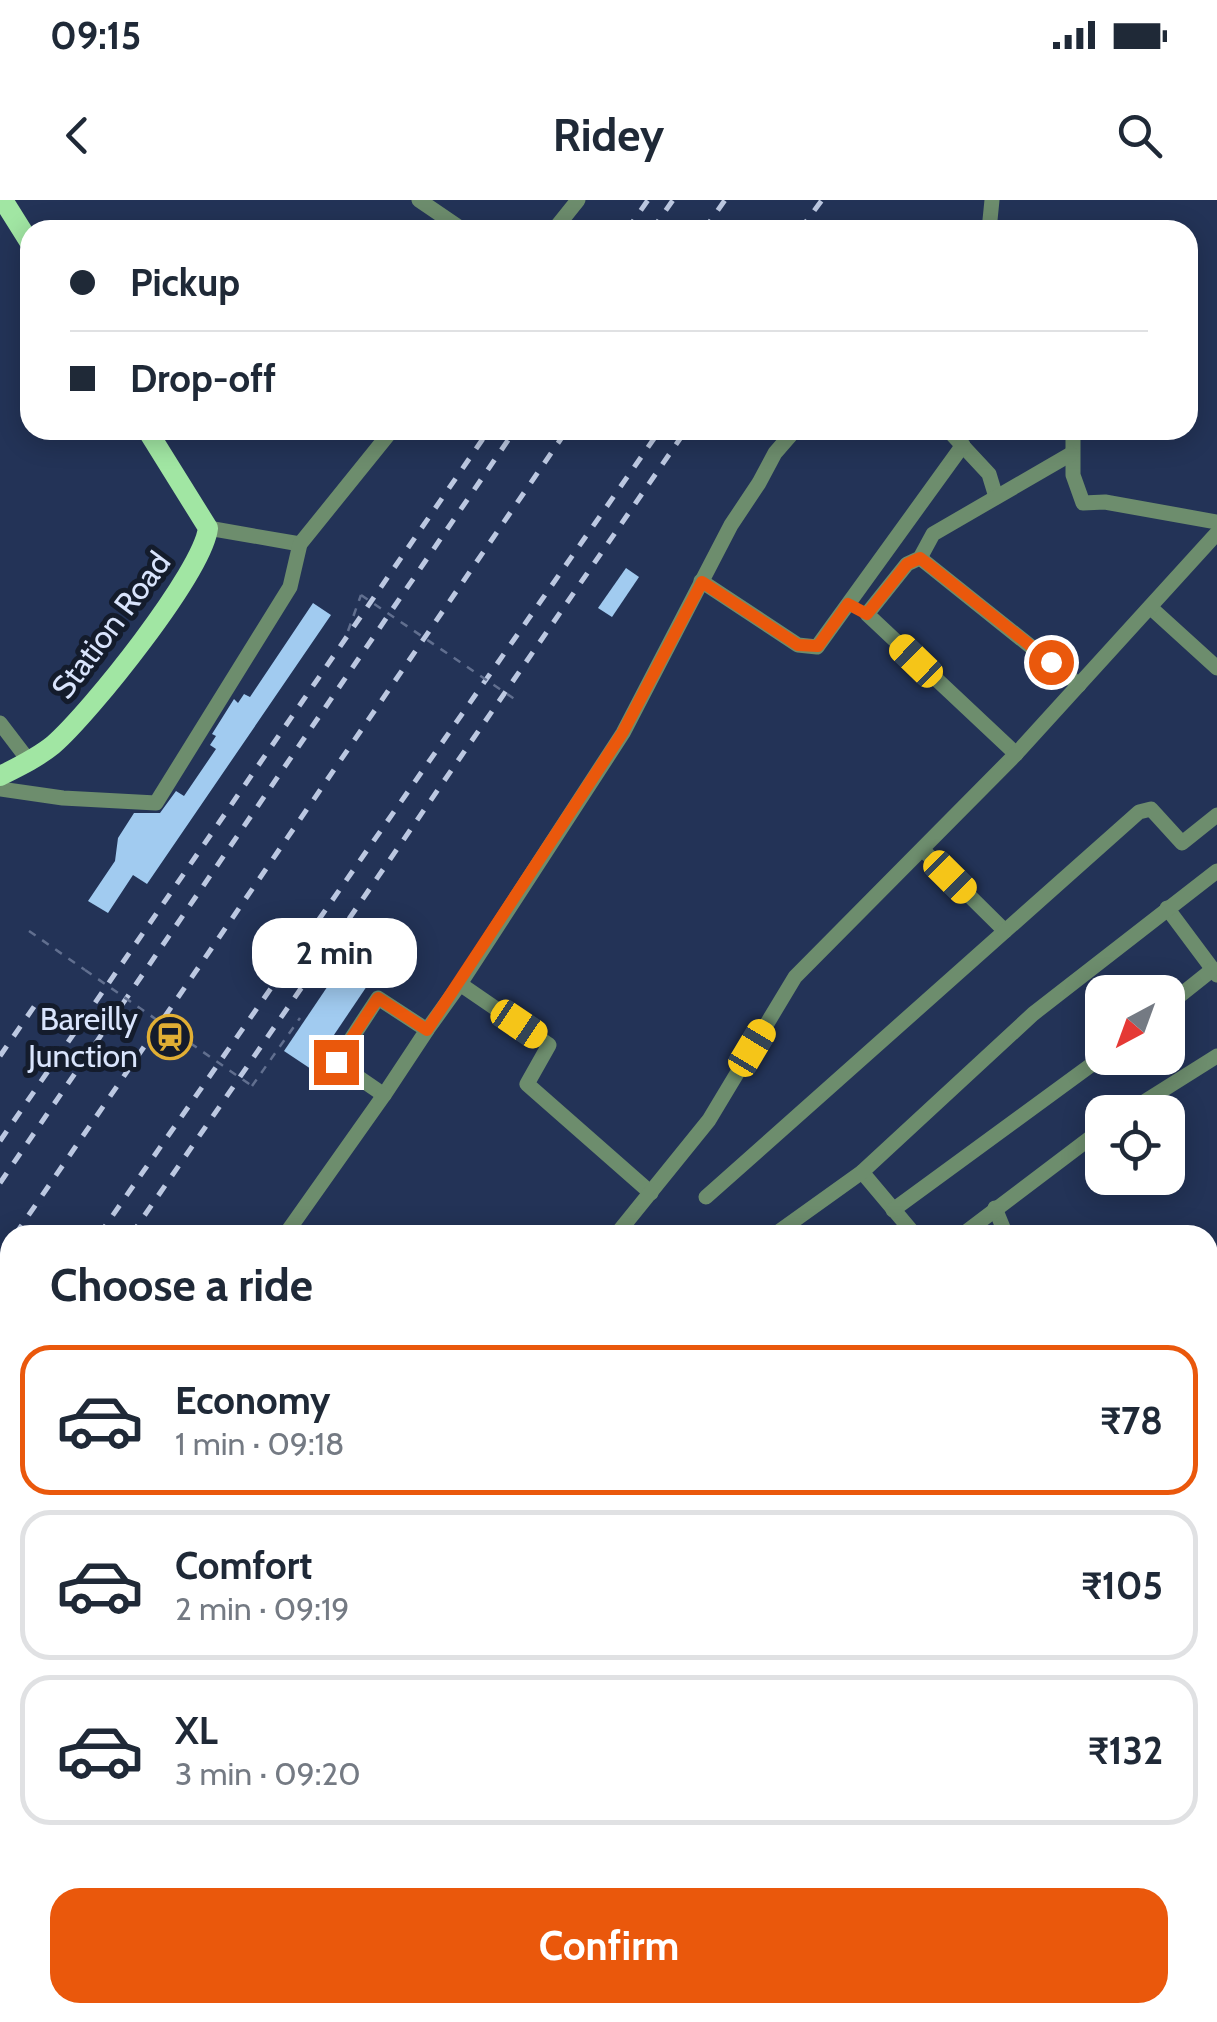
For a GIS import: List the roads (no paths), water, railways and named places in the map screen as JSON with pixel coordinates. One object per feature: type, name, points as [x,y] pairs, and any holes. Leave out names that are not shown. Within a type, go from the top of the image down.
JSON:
[{"type":"main road","points":[[4,200],[20,226]]},
{"type":"main road","points":[[152,440],[208,528]]},
{"type":"main road","name":"Station Road","points":[[0,776],[51,746],[78,720],[196,563],[208,528]]},
{"type":"street","points":[[419,200],[448,220]]},
{"type":"street","points":[[562,220],[578,200]]},
{"type":"street","points":[[0,789],[63,798],[156,803],[290,587],[300,544],[384,440]]},
{"type":"street","points":[[292,1225],[460,984],[623,732],[702,582],[775,452],[786,440]]},
{"type":"street","points":[[957,440],[990,474],[996,497]]},
{"type":"street","points":[[1072,440],[1074,474],[1083,504],[1105,502],[1217,522]]},
{"type":"street","points":[[702,582],[798,645],[818,646],[963,446]]},
{"type":"street","points":[[867,614],[907,564],[920,558],[934,534],[1071,454]]},
{"type":"street","points":[[208,528],[300,544]]},
{"type":"street","points":[[624,1225],[709,1120],[795,977],[1016,754],[1217,533]]},
{"type":"street","points":[[920,558],[1079,685]]},
{"type":"street","points":[[848,604],[867,614],[1016,754]]},
{"type":"street","points":[[1150,607],[1217,668]]},
{"type":"street","points":[[0,723],[29,761]]},
{"type":"street","points":[[706,1198],[1143,809],[1154,812],[1182,843],[1217,815]]},
{"type":"street","points":[[923,850],[1005,931]]},
{"type":"street","points":[[788,1225],[862,1172],[1033,1014],[1217,872]]},
{"type":"street","points":[[1167,908],[1215,972],[1185,993]]},
{"type":"street","points":[[460,984],[549,1045],[528,1084],[651,1192]]},
{"type":"street","points":[[384,1094],[336,1062],[378,998],[427,1030]]},
{"type":"street","points":[[1155,1095],[1217,1056]]},
{"type":"street","points":[[893,1210],[1085,1069]]},
{"type":"street","points":[[974,1225],[1085,1142]]},
{"type":"street","points":[[862,1172],[906,1225]]},
{"type":"street","points":[[995,1208],[1002,1225]]},
{"type":"railway","points":[[634,220],[648,200]]},
{"type":"railway","points":[[659,220],[673,200]]},
{"type":"railway","points":[[711,220],[725,200]]},
{"type":"railway","points":[[807,220],[822,200]]},
{"type":"railway","points":[[0,1141],[482,440]]},
{"type":"railway","points":[[0,1183],[508,440]]},
{"type":"railway","points":[[22,1225],[560,440]]},
{"type":"railway","points":[[106,1225],[653,440]]},
{"type":"railway","points":[[138,1225],[679,440]]},
{"type":"railway","points":[[0,1056],[40,998]]},
{"type":"place","name":"Bareilly Junction","points":[[170,1037]]}]
